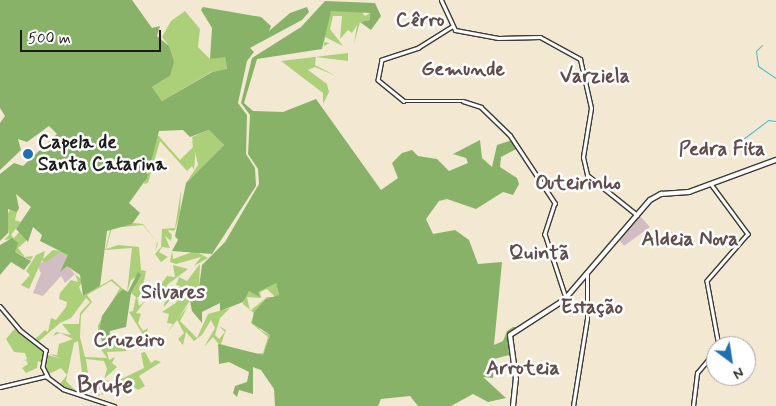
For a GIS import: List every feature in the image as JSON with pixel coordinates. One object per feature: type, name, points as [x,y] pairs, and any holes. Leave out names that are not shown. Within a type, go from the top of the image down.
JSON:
[{"type":"main road","points":[[441,0],[452,27],[498,38],[540,37],[580,59],[591,108],[584,161],[591,181],[617,195],[637,212]]},
{"type":"main road","points":[[512,406],[516,379],[509,337],[566,298],[637,212],[660,194],[687,192],[776,160]]},
{"type":"main road","points":[[573,406],[587,319],[587,273]]},
{"type":"street","points":[[452,27],[419,48],[380,61],[380,84],[404,100],[462,101],[481,107],[514,141],[555,203],[545,234],[566,298]]},
{"type":"street","points":[[711,184],[748,234],[707,281],[717,336]]},
{"type":"street","points":[[0,306],[20,330],[44,348],[48,377],[63,389],[114,406]]},
{"type":"street","points":[[693,406],[694,380],[706,364]]},
{"type":"street","points":[[0,387],[48,377]]},
{"type":"shaded area","points":[[639,215],[650,227],[624,246],[618,239]]},
{"type":"shaded area","points":[[60,252],[67,256],[63,269],[67,265],[75,274],[65,283],[61,276],[43,296],[33,293],[41,273],[37,265]]},
{"type":"green space","points":[[0,0],[132,0],[152,28],[160,26],[157,36],[169,46],[174,62],[170,76],[152,87],[162,101],[212,72],[227,69],[225,57],[210,59],[212,28],[201,10],[203,7],[261,17],[271,26],[269,31],[290,13],[307,7],[309,12],[302,20],[250,48],[254,52],[247,61],[238,103],[247,115],[246,154],[255,168],[256,186],[212,254],[172,251],[178,240],[175,236],[186,183],[224,145],[209,130],[190,137],[183,130],[159,131],[147,178],[129,203],[140,213],[132,224],[107,231],[100,286],[83,296],[80,275],[67,266],[60,272],[68,255],[40,241],[42,235],[33,227],[28,242],[16,229],[31,207],[16,194],[19,208],[17,212],[8,209],[8,233],[0,241],[0,174],[14,163],[23,166],[57,134],[49,126],[27,142],[18,139],[21,150],[0,170],[0,123],[5,116],[0,108]]},
{"type":"green space","points":[[325,1],[375,3],[381,16],[371,30],[360,22],[370,20],[370,13],[331,11],[322,49],[257,59],[244,103],[253,111],[283,112],[316,99],[381,190],[398,178],[392,163],[402,153],[412,150],[418,156],[437,159],[449,171],[468,163],[466,158],[453,154],[480,140],[482,158],[492,167],[497,145],[512,140],[518,148],[501,157],[500,167],[517,178],[519,184],[513,195],[503,192],[476,209],[447,199],[439,201],[426,219],[433,234],[455,230],[469,240],[478,264],[502,262],[494,345],[503,341],[507,331],[513,327],[520,327],[508,334],[509,355],[494,359],[493,378],[483,377],[506,398],[488,402],[473,394],[451,406],[418,406],[410,396],[381,399],[378,406],[275,406],[274,389],[261,370],[253,367],[253,394],[239,390],[237,397],[233,393],[235,386],[247,382],[249,372],[229,362],[219,364],[218,344],[263,355],[270,335],[252,323],[254,312],[266,299],[279,295],[276,283],[258,292],[260,297],[249,291],[243,302],[220,311],[220,303],[202,312],[202,323],[192,311],[190,301],[199,287],[202,265],[225,242],[259,184],[258,169],[248,154],[250,115],[241,103],[252,58],[301,27]]},
{"type":"green space","points":[[185,11],[200,29],[198,47],[210,59],[225,56],[227,70],[211,72],[162,101],[152,87],[170,76],[169,46],[162,37],[171,21]]},
{"type":"green space","points":[[331,11],[361,11],[365,16],[370,13],[370,20],[360,22],[354,44],[357,25],[352,33],[348,30],[340,39],[342,16],[333,16],[330,29],[343,46],[325,37],[324,42],[324,27]]},
{"type":"green space","points":[[348,53],[348,61],[316,57],[315,65],[336,76],[315,67],[308,70],[327,84],[329,92],[323,104],[323,93],[281,61]]},
{"type":"green space","points":[[209,130],[224,145],[186,183],[198,165],[192,137]]},
{"type":"green space","points":[[157,134],[180,160],[193,147],[192,140],[196,147],[194,170],[192,166],[187,171],[160,141],[148,183],[144,184]]},
{"type":"green space","points":[[181,190],[180,213],[175,230],[168,231],[172,235],[171,241],[165,236],[170,248],[162,247],[159,252],[168,257],[161,262],[155,254],[161,247],[162,229],[175,228]]},
{"type":"green space","points":[[11,207],[17,212],[15,220],[21,222],[11,235],[14,238],[20,231],[26,234],[26,241],[18,248],[25,257],[15,252],[17,243],[12,239],[4,240],[9,235],[6,218]]},
{"type":"green space","points":[[135,223],[143,224],[157,242],[143,225],[112,228],[106,249],[118,245],[139,247],[141,270],[146,271],[141,297],[147,299],[137,297],[139,306],[145,301],[136,313],[141,314],[138,323],[143,331],[148,328],[145,338],[129,312],[133,311],[136,297],[131,293],[140,274],[131,280],[127,292],[132,248],[105,250],[111,227]]},
{"type":"green space","points":[[12,238],[18,243],[15,252],[31,261],[24,270],[11,262],[0,275],[0,245]]},
{"type":"green space","points":[[53,250],[63,251],[70,257],[64,262],[67,256],[60,252],[45,263],[42,260],[29,289],[21,285],[30,275],[26,271],[36,255],[45,251],[43,259]]},
{"type":"green space","points":[[172,251],[173,259],[195,251],[208,258],[194,266],[201,257],[176,264],[170,262]]},
{"type":"green space","points":[[200,264],[199,287],[167,333],[173,324],[167,323],[169,314],[162,312],[177,302],[171,291],[181,286],[176,285],[179,277],[187,281]]},
{"type":"green space","points":[[173,265],[188,269],[167,285],[168,289],[173,285],[169,292],[164,292],[170,300],[164,307],[165,294],[156,291],[167,276],[175,277]]},
{"type":"green space","points":[[138,272],[141,275],[131,293],[126,327],[110,331],[109,343],[103,345],[99,331],[102,316],[123,289],[128,292]]},
{"type":"green space","points":[[75,274],[83,281],[79,287],[83,296],[112,279],[123,289],[108,309],[120,288],[111,281],[87,295],[92,302],[81,315],[80,337],[85,357],[107,358],[98,345],[98,337],[99,344],[116,341],[127,351],[107,352],[109,360],[115,357],[112,363],[117,367],[104,379],[111,382],[111,391],[101,395],[103,389],[98,390],[100,396],[92,394],[83,381],[78,341],[74,343],[66,381],[76,391],[59,385],[67,375],[61,368],[49,374],[44,367],[48,355],[62,359],[49,354],[57,355],[59,344],[73,339],[60,333],[53,336],[56,332],[71,335],[62,324],[79,324],[80,313],[90,302],[86,298],[71,318],[60,323],[38,342],[35,339],[45,330],[48,332],[51,318],[56,320],[66,307],[67,302],[59,299],[60,293],[71,280],[78,282]],"holes":[[[86,359],[104,361],[107,369],[103,383],[90,388]]]},
{"type":"green space","points":[[276,282],[279,295],[256,311],[260,330],[270,335],[263,355],[257,357],[221,347],[213,337],[204,347],[215,328],[211,320],[202,335],[194,341],[186,332],[183,345],[178,339],[184,333],[177,320],[188,306],[180,321],[197,338],[208,314],[230,308],[220,318],[215,335],[219,339],[225,332],[219,326],[226,330],[221,344],[254,354],[263,353],[268,337],[251,323],[254,313],[251,310],[267,297],[275,297],[267,289],[260,292],[261,298],[247,297],[250,309],[243,304],[245,293]]},
{"type":"green space","points":[[101,319],[98,337],[98,325]]},
{"type":"green space","points":[[16,327],[45,352],[42,363],[38,361],[37,368],[26,373],[22,368],[28,364],[26,360],[20,363],[27,359],[25,353],[14,352],[6,339]]},
{"type":"green space","points":[[145,352],[151,363],[155,360],[161,362],[139,376],[145,386],[138,390],[127,382],[120,386],[117,381],[144,368],[141,353]]},
{"type":"waterway","points":[[762,45],[756,51],[758,66],[776,78]]},
{"type":"waterway","points":[[739,142],[768,120],[776,121]]},
{"type":"place","name":"Capela de Santa Catarina","points":[[28,154]]},
{"type":"district","name":"Cêrro","points":[[420,20]]},
{"type":"district","name":"Gemunde","points":[[463,69]]},
{"type":"district","name":"Varziela","points":[[595,76]]},
{"type":"district","name":"Pedra Fita","points":[[722,149]]},
{"type":"district","name":"Outeirinho","points":[[578,183]]},
{"type":"district","name":"Aldeia Nova","points":[[690,239]]},
{"type":"district","name":"Quintã","points":[[539,253]]},
{"type":"district","name":"Silvares","points":[[173,292]]},
{"type":"district","name":"Estação","points":[[592,307]]},
{"type":"district","name":"Cruzeiro","points":[[129,340]]},
{"type":"district","name":"Arroteia","points":[[523,368]]},
{"type":"district","name":"Brufe","points":[[105,386]]}]
